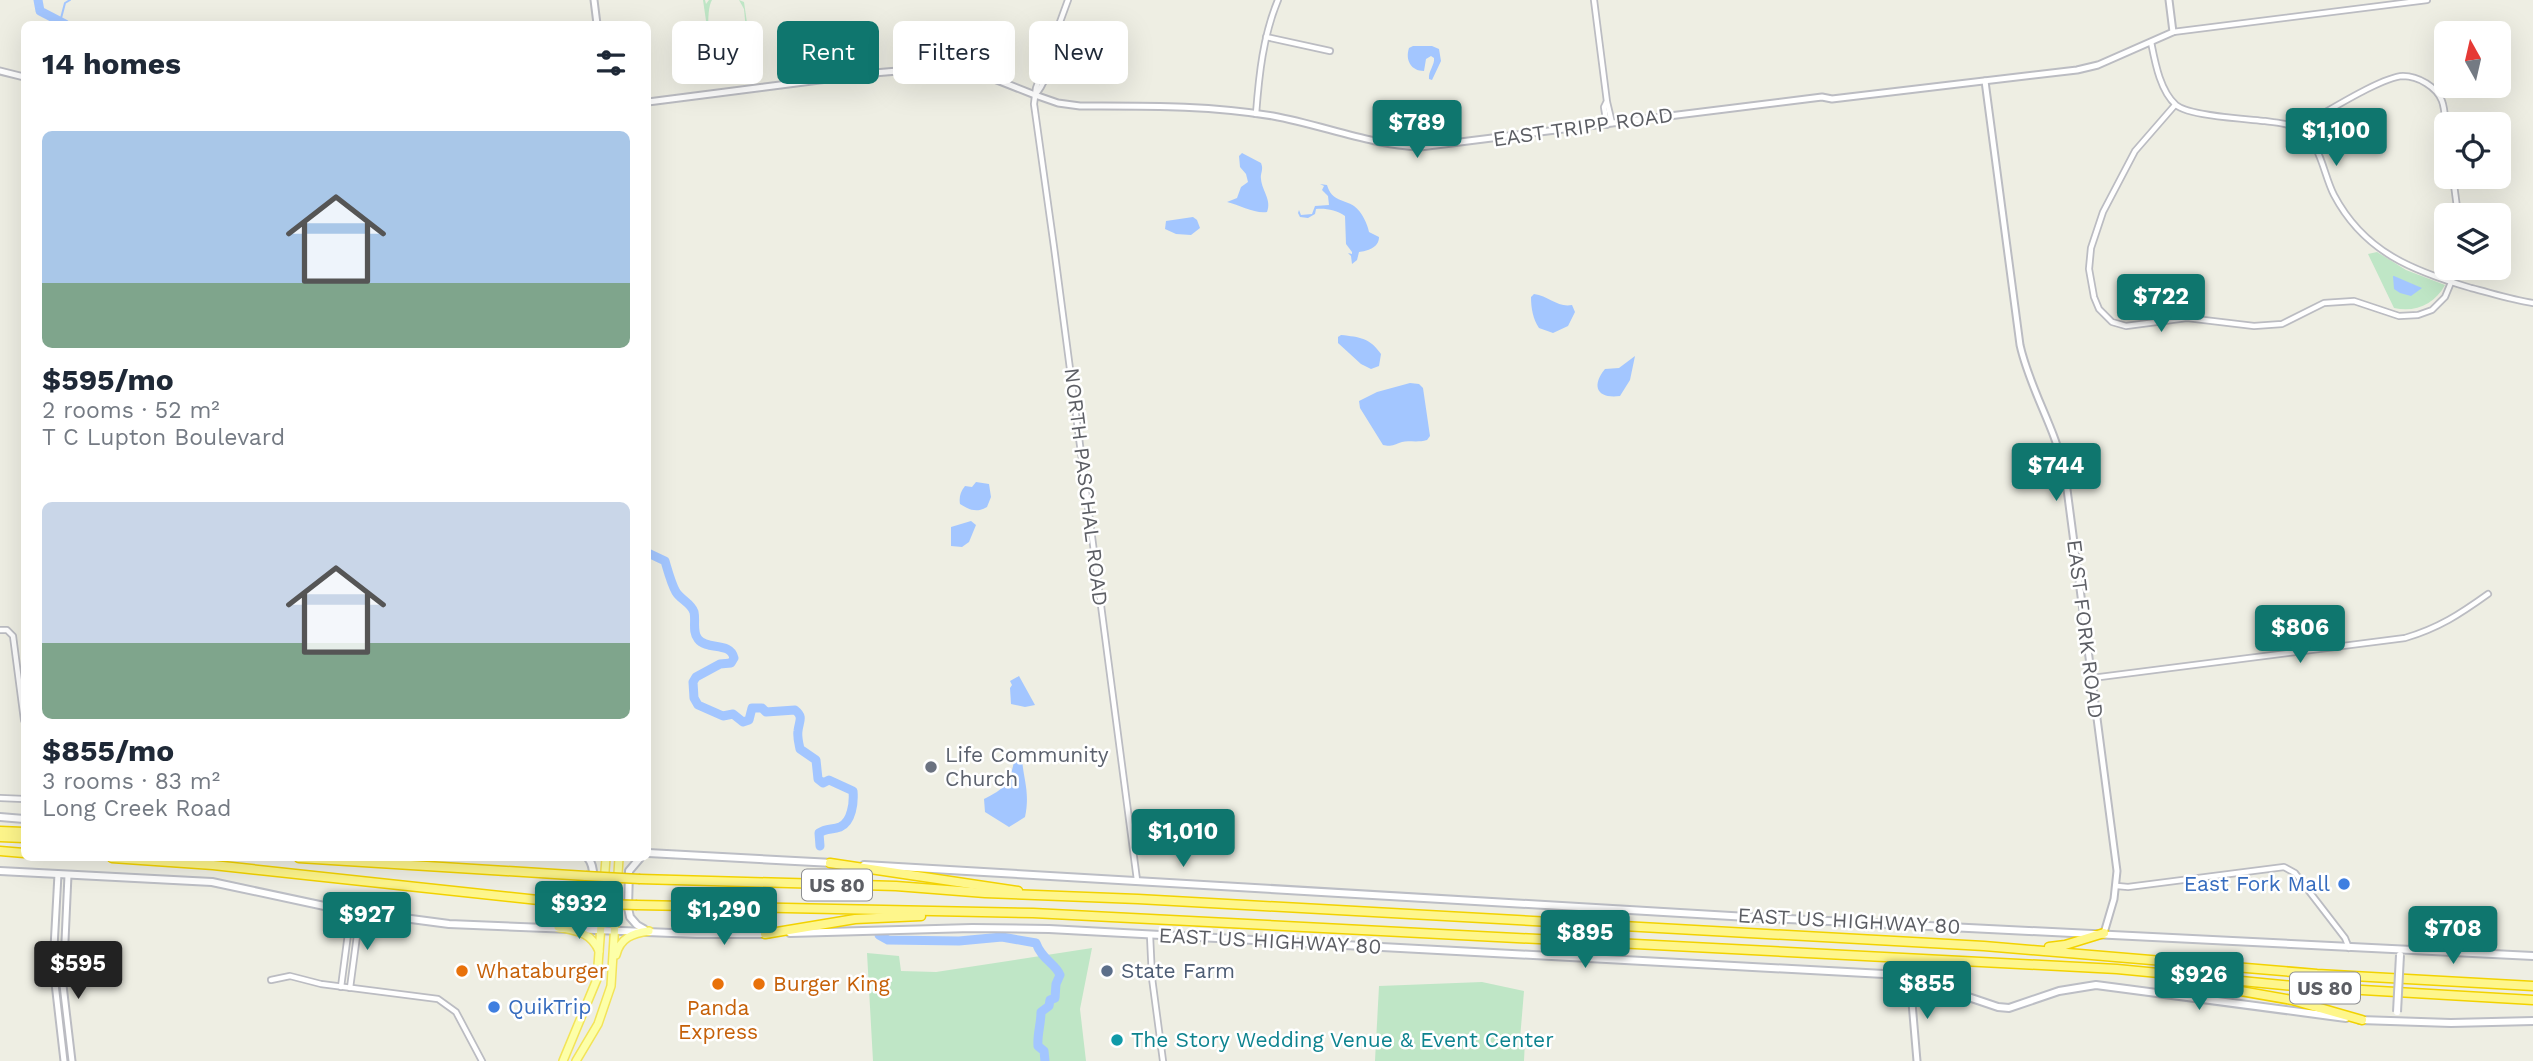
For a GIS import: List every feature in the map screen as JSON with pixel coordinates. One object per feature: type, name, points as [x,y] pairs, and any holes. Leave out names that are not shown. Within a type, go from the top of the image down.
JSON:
[{"type":"highway","points":[[0,831],[21,832]]},
{"type":"highway","points":[[0,837],[21,838]]},
{"type":"highway","points":[[0,851],[21,853]]},
{"type":"highway","name":"US 80","points":[[154,861],[224,866],[566,903],[1034,913],[2117,969],[2294,986],[2533,1000]]},
{"type":"highway","name":"US 80","points":[[347,861],[640,879],[896,886],[2011,948],[2318,974],[2533,986]]},
{"type":"highway","points":[[830,863],[1003,887],[1034,895]]},
{"type":"highway","points":[[765,934],[855,919],[1034,913]]},
{"type":"highway","points":[[2011,948],[2065,945],[2104,933]]},
{"type":"highway","points":[[2117,969],[2292,1000],[2362,1020]]},
{"type":"main road","points":[[0,817],[21,819]]},
{"type":"main road","name":"EAST US HIGHWAY 80","points":[[651,853],[1748,917],[2104,933],[2349,947],[2400,953],[2506,954],[2533,958]]},
{"type":"main road","points":[[558,928],[576,923],[590,912],[591,861]]},
{"type":"main road","points":[[563,1061],[597,979],[607,861]]},
{"type":"main road","points":[[576,1061],[600,1017],[611,986],[619,861]]},
{"type":"main road","points":[[637,861],[629,871],[628,908],[630,917],[637,925],[649,931]]},
{"type":"main road","name":"EAST US HIGHWAY 80","points":[[0,871],[212,882],[360,913],[449,923],[765,934],[972,928],[1049,929],[1882,974],[1910,979],[1998,1007],[2009,1008],[2059,991],[2096,985],[2362,1020],[2533,1021]]},
{"type":"main road","points":[[558,928],[582,932],[595,941],[600,951]]},
{"type":"main road","points":[[613,966],[618,949],[626,938],[637,932],[649,931]]},
{"type":"main road","points":[[2396,1022],[2400,953]]},
{"type":"street","points":[[594,0],[597,21]]},
{"type":"street","points":[[1035,95],[1041,88],[1049,68],[1048,57],[1068,0]]},
{"type":"street","points":[[1256,114],[1260,66],[1270,18],[1278,0]]},
{"type":"street","points":[[1594,0],[1609,124]]},
{"type":"street","points":[[2169,0],[2174,32]]},
{"type":"street","name":"EAST TRIPP ROAD","points":[[651,102],[945,66],[982,74],[1058,103],[1226,110],[1413,147],[1462,144],[1822,97],[1832,99],[2086,68],[2174,32],[2427,0]]},
{"type":"street","points":[[1266,37],[1330,51]]},
{"type":"street","points":[[2151,40],[2157,69],[2175,105],[2192,112],[2282,124],[2301,131],[2311,139],[2318,151],[2335,198],[2362,234],[2402,263],[2424,274],[2533,303]]},
{"type":"street","points":[[0,71],[21,76]]},
{"type":"street","points":[[2301,131],[2310,121],[2383,82],[2402,76],[2415,78],[2434,88],[2442,100],[2444,112]]},
{"type":"street","name":"EAST FORK ROAD","points":[[1985,81],[2020,345],[2030,381],[2060,450],[2092,678],[2117,886],[2104,933]]},
{"type":"street","name":"NORTH PASCHAL ROAD","points":[[1035,95],[1034,104],[1055,247],[1136,880]]},
{"type":"street","points":[[2175,105],[2135,151],[2104,212],[2091,248],[2089,269],[2094,297],[2099,309],[2112,322],[2126,326],[2187,318],[2254,327],[2282,324],[2324,303],[2354,301],[2399,316],[2418,314],[2432,310],[2445,297],[2452,282]]},
{"type":"street","points":[[2092,678],[2405,638],[2431,631],[2451,621],[2488,594]]},
{"type":"street","points":[[0,630],[7,630],[13,635],[21,697]]},
{"type":"street","points":[[0,797],[21,799]]},
{"type":"street","points":[[2117,886],[2129,887],[2284,867],[2295,873],[2349,947]]},
{"type":"street","points":[[58,874],[53,965],[64,1061]]},
{"type":"street","points":[[68,875],[63,979],[71,1061]]},
{"type":"street","points":[[341,987],[351,911]]},
{"type":"street","points":[[350,988],[360,913]]},
{"type":"street","points":[[1150,935],[1152,978],[1163,1061]]},
{"type":"street","points":[[271,980],[290,976],[321,984],[444,1002],[456,1012],[482,1061]]},
{"type":"street","points":[[1910,979],[1917,1061]]},
{"type":"green space","points":[[703,0],[706,4],[712,0],[709,21],[706,21]]},
{"type":"green space","points":[[739,0],[744,2],[747,21]]},
{"type":"green space","points":[[2377,252],[2406,270],[2445,285],[2436,297],[2424,306],[2394,308],[2368,254]]},
{"type":"green space","points":[[1092,948],[1080,1009],[1086,1061],[873,1061],[867,953],[899,956],[901,971],[936,972]]},
{"type":"green space","points":[[1482,982],[1524,991],[1520,1039],[1525,1040],[1524,1061],[1375,1061],[1379,986]]},
{"type":"water","points":[[1432,46],[1439,49],[1441,61],[1432,80],[1429,76],[1434,58],[1431,56],[1426,59],[1424,71],[1416,69],[1410,64],[1408,57],[1409,48]]},
{"type":"water","points":[[1242,153],[1261,163],[1262,183],[1268,199],[1267,212],[1252,211],[1227,202],[1237,198],[1241,187],[1248,182],[1240,167],[1239,156]]},
{"type":"water","points":[[1320,184],[1327,185],[1335,197],[1357,208],[1369,232],[1379,237],[1375,246],[1359,252],[1357,260],[1352,264],[1348,253],[1352,252],[1346,244],[1345,216],[1323,209],[1316,209],[1315,214],[1308,218],[1300,217],[1298,213],[1299,210],[1301,215],[1312,214],[1315,206],[1329,205],[1328,196],[1322,190],[1324,186]]},
{"type":"water","points":[[1193,217],[1200,228],[1191,235],[1176,234],[1165,229],[1166,221]]},
{"type":"water","points":[[2393,276],[2422,288],[2411,296],[2400,293],[2394,289]]},
{"type":"water","points":[[1534,294],[1562,305],[1572,305],[1575,312],[1568,326],[1553,333],[1539,328],[1532,309],[1531,297]]},
{"type":"water","points":[[1341,335],[1369,341],[1381,354],[1379,366],[1371,369],[1361,364],[1338,343],[1338,337]]},
{"type":"water","points":[[1635,356],[1630,380],[1620,396],[1601,393],[1598,381],[1605,369],[1619,368]]},
{"type":"water","points":[[1410,383],[1419,384],[1423,388],[1430,436],[1423,441],[1383,445],[1360,408],[1359,401],[1377,392]]},
{"type":"water","points":[[976,482],[989,484],[991,497],[987,507],[976,510],[960,504],[960,500],[965,486],[972,487]]},
{"type":"water","points":[[971,521],[976,525],[969,542],[962,547],[951,546],[951,527]]},
{"type":"water","points":[[1019,676],[1035,705],[1025,707],[1011,704],[1010,681]]},
{"type":"water","points":[[1022,760],[1026,787],[1025,817],[1009,827],[985,812],[984,799],[1005,785],[1014,761]]},
{"type":"waterway","points":[[38,0],[40,11],[59,21]]},
{"type":"waterway","points":[[60,21],[65,3],[70,0]]},
{"type":"waterway","points":[[651,554],[665,561],[676,592],[691,606],[698,639],[707,645],[728,650],[734,658],[731,663],[720,664],[696,677],[693,682],[694,698],[698,705],[723,716],[733,714],[743,722],[749,720],[752,708],[762,708],[766,712],[795,710],[800,717],[800,749],[816,760],[818,779],[823,783],[829,780],[853,791],[850,816],[840,827],[819,833],[820,846]]},
{"type":"waterway","points":[[879,935],[888,940],[959,941],[1002,937],[1036,943],[1060,975],[1055,998],[1050,1000],[1049,1006],[1041,1012],[1038,1046],[1044,1051],[1045,1061]]},
{"type":"place","name":"Life Community Church","points":[[931,767]]},
{"type":"place","name":"East Fork Mall","points":[[2344,884]]},
{"type":"place","name":"Whataburger","points":[[462,971]]},
{"type":"place","name":"State Farm","points":[[1107,971]]},
{"type":"place","name":"Panda Express","points":[[718,984]]},
{"type":"place","name":"Burger King","points":[[759,984]]},
{"type":"place","name":"QuikTrip","points":[[494,1007]]},
{"type":"place","name":"The Story Wedding Venue & Event Center","points":[[1117,1040]]}]
